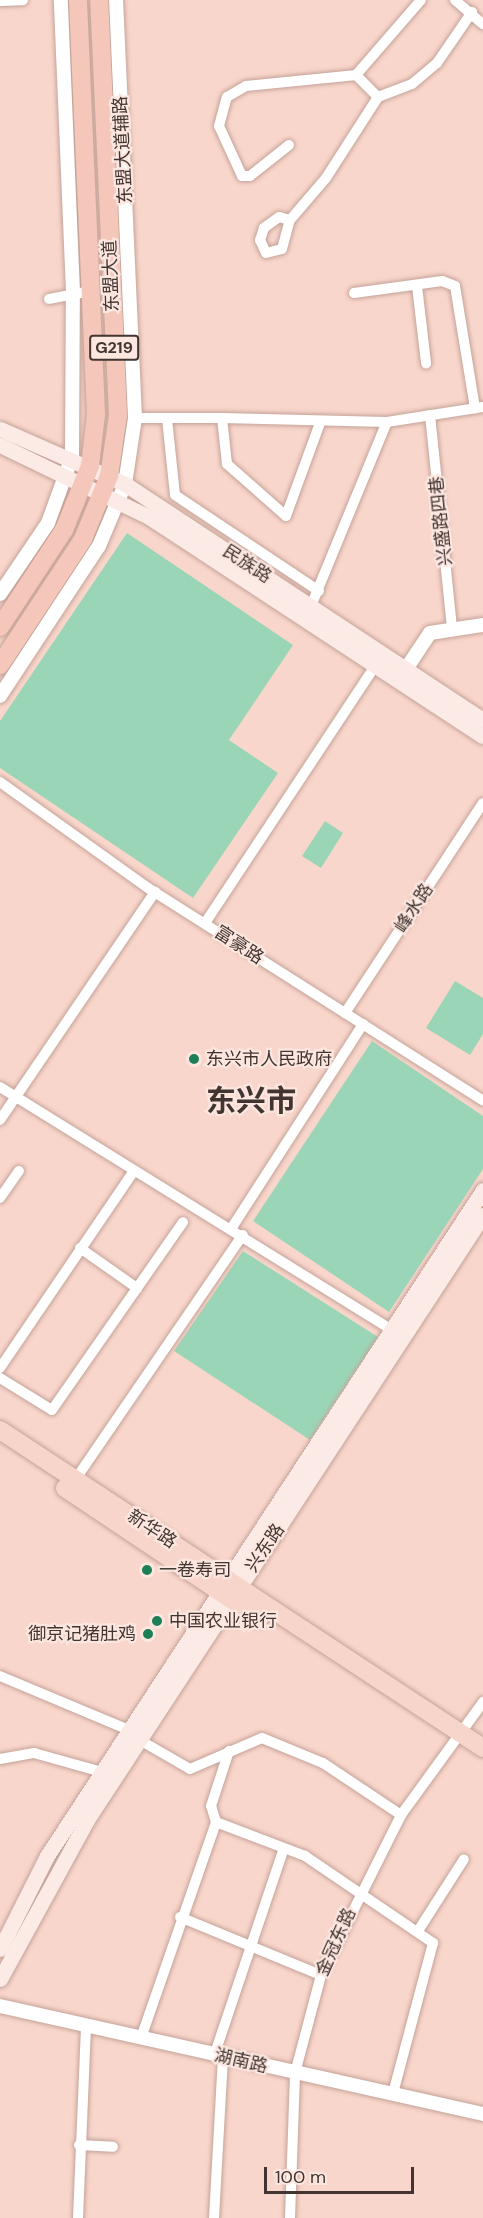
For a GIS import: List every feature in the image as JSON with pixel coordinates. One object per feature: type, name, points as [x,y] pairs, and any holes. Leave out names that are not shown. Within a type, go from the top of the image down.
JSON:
[{"type":"highway","name":"东盟大道","points":[[0,627],[6,597],[64,530],[88,474],[96,414],[82,292],[78,0]]},
{"type":"highway","name":"东盟大道","points":[[0,665],[115,488],[118,415],[99,0]]},
{"type":"main road","name":"民族路","points":[[0,429],[72,457],[88,474],[311,606],[483,720]]},
{"type":"main road","name":"民族路","points":[[0,445],[69,474],[88,474]]},
{"type":"main road","name":"民族路","points":[[115,488],[483,736]]},
{"type":"main road","name":"兴东路","points":[[229,1589],[389,1328],[483,1190]]},
{"type":"main road","name":"兴东路","points":[[0,1979],[60,1863],[134,1734],[229,1589],[483,1215]]},
{"type":"main road","name":"新华路","points":[[0,1430],[229,1589]]},
{"type":"main road","name":"新华路","points":[[0,1444],[229,1589],[459,1739],[483,1761]]},
{"type":"main road","name":"兴东路","points":[[0,1948],[47,1857],[102,1772],[134,1734]]},
{"type":"main road","name":"新华路","points":[[459,1739],[483,1748]]},
{"type":"street","points":[[0,1],[23,0]]},
{"type":"street","points":[[6,597],[48,523],[69,474],[72,457],[82,292],[61,0]]},
{"type":"street","name":"东盟大道辅路","points":[[0,696],[99,546],[135,418],[116,0]]},
{"type":"street","points":[[289,145],[250,176],[242,176],[219,126],[227,97],[246,86],[356,75],[421,0]]},
{"type":"street","points":[[455,0],[472,12],[483,24]]},
{"type":"street","points":[[290,220],[326,178],[378,97],[424,75],[472,12]]},
{"type":"street","points":[[356,75],[378,97]]},
{"type":"street","points":[[135,418],[222,418],[320,423],[387,422],[479,408],[458,292],[442,281],[354,293]]},
{"type":"street","points":[[417,286],[426,363]]},
{"type":"street","points":[[49,299],[82,292]]},
{"type":"street","name":"兴盛路四巷","points":[[430,415],[452,627]]},
{"type":"street","points":[[222,418],[227,464],[286,516],[320,423]]},
{"type":"street","points":[[167,419],[176,495],[319,591]]},
{"type":"street","points":[[311,606],[387,422]]},
{"type":"street","points":[[406,669],[429,633],[452,627],[483,625]]},
{"type":"street","points":[[205,924],[376,665]]},
{"type":"street","name":"富豪路","points":[[0,782],[155,892],[483,1101]]},
{"type":"street","name":"峰水路","points":[[345,1013],[483,803]]},
{"type":"street","points":[[0,1120],[155,892]]},
{"type":"street","points":[[231,1229],[363,1024]]},
{"type":"street","points":[[0,1087],[134,1171],[243,1235],[389,1328]]},
{"type":"street","points":[[0,1198],[19,1171]]},
{"type":"street","points":[[0,1368],[134,1171]]},
{"type":"street","points":[[0,1378],[52,1410],[183,1222]]},
{"type":"street","points":[[75,1480],[243,1235]]},
{"type":"street","points":[[80,1248],[137,1288]]},
{"type":"street","points":[[0,1676],[134,1734],[183,1769],[262,1738],[323,1763],[401,1815]]},
{"type":"street","name":"金冠东路","points":[[290,2218],[295,2073],[321,1975],[359,1892],[401,1815],[459,1739],[483,1702]]},
{"type":"street","points":[[142,2035],[180,1917],[216,1822],[211,1806],[229,1751]]},
{"type":"street","points":[[0,1759],[34,1753],[102,1772]]},
{"type":"street","points":[[216,1822],[284,1848],[359,1892],[433,1943],[433,1951],[393,2093]]},
{"type":"street","points":[[214,2218],[218,2057],[248,1946],[284,1848]]},
{"type":"street","points":[[418,1931],[464,1859]]},
{"type":"street","points":[[180,1917],[321,1975]]},
{"type":"street","name":"湖南路","points":[[0,2006],[142,2035],[218,2057],[483,2114]]},
{"type":"street","points":[[78,2218],[79,2145],[86,2025]]},
{"type":"street","points":[[79,2145],[113,2147]]},
{"type":"green space","points":[[127,533],[293,645],[229,740],[278,773],[193,898],[0,768],[0,721]]},
{"type":"green space","points":[[325,821],[343,833],[321,868],[302,856]]},
{"type":"green space","points":[[455,981],[483,998],[483,1034],[470,1055],[426,1028]]},
{"type":"green space","points":[[372,1041],[483,1116],[483,1169],[389,1312],[253,1221]]},
{"type":"green space","points":[[243,1251],[378,1337],[310,1440],[174,1351]]},
{"type":"place","name":"东兴市人民政府","points":[[194,1059]]},
{"type":"place","name":"一卷寿司","points":[[147,1570]]},
{"type":"place","name":"中国农业银行","points":[[157,1621]]},
{"type":"place","name":"御京记猪肚鸡","points":[[148,1634]]},
{"type":"district","name":"东兴市","points":[[251,1101]]}]
